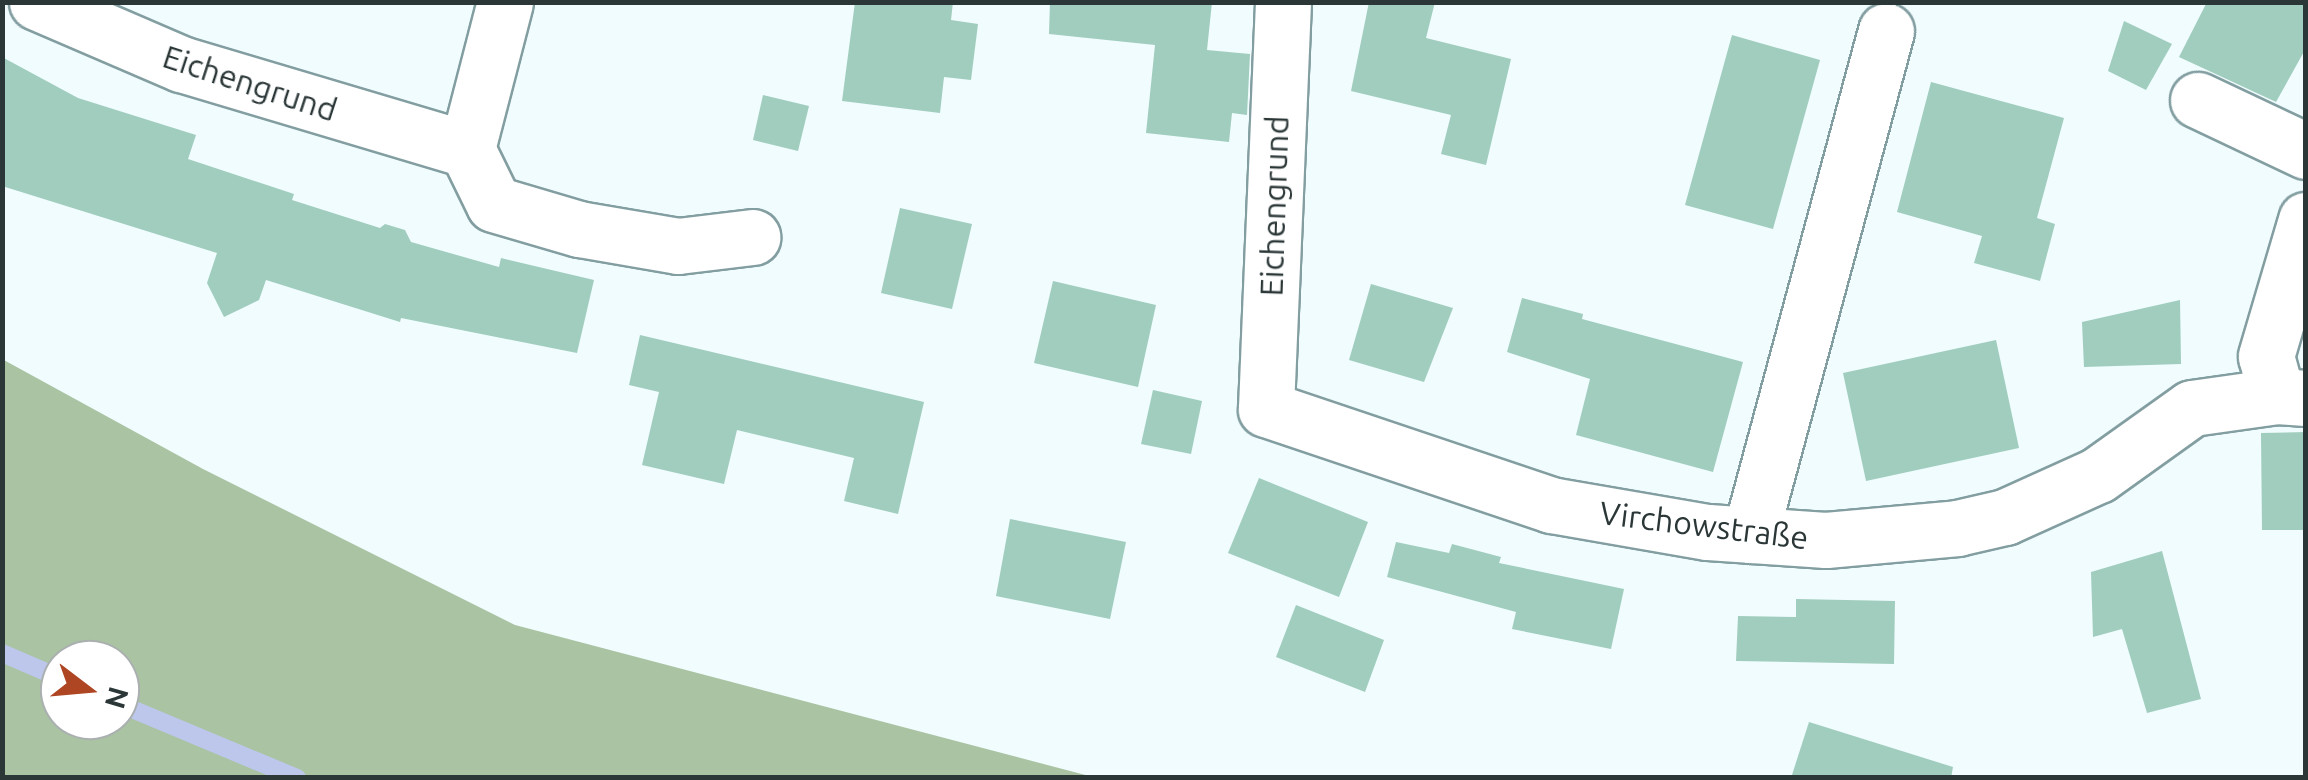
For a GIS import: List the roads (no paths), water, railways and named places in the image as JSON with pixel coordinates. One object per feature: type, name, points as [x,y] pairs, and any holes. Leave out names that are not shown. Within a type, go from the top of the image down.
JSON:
[{"type":"street","name":"Eichengrund","points":[[37,2],[182,64],[468,150]]},
{"type":"street","points":[[505,2],[468,150],[494,204],[579,229],[678,246],[752,237]]},
{"type":"street","name":"Eichengrund","points":[[1266,409],[1283,2]]},
{"type":"street","points":[[1750,535],[1886,32]]},
{"type":"street","points":[[2198,100],[2306,152]]},
{"type":"street","points":[[2291,397],[2266,356],[2306,220]]},
{"type":"street","name":"Virchowstraße","points":[[1266,409],[1551,506],[1750,535],[1826,540],[1957,528],[2004,518],[2098,474],[2192,408],[2291,397]]},
{"type":"waterway","points":[[2,653],[40,669]]},
{"type":"waterway","points":[[140,712],[297,778]]}]
